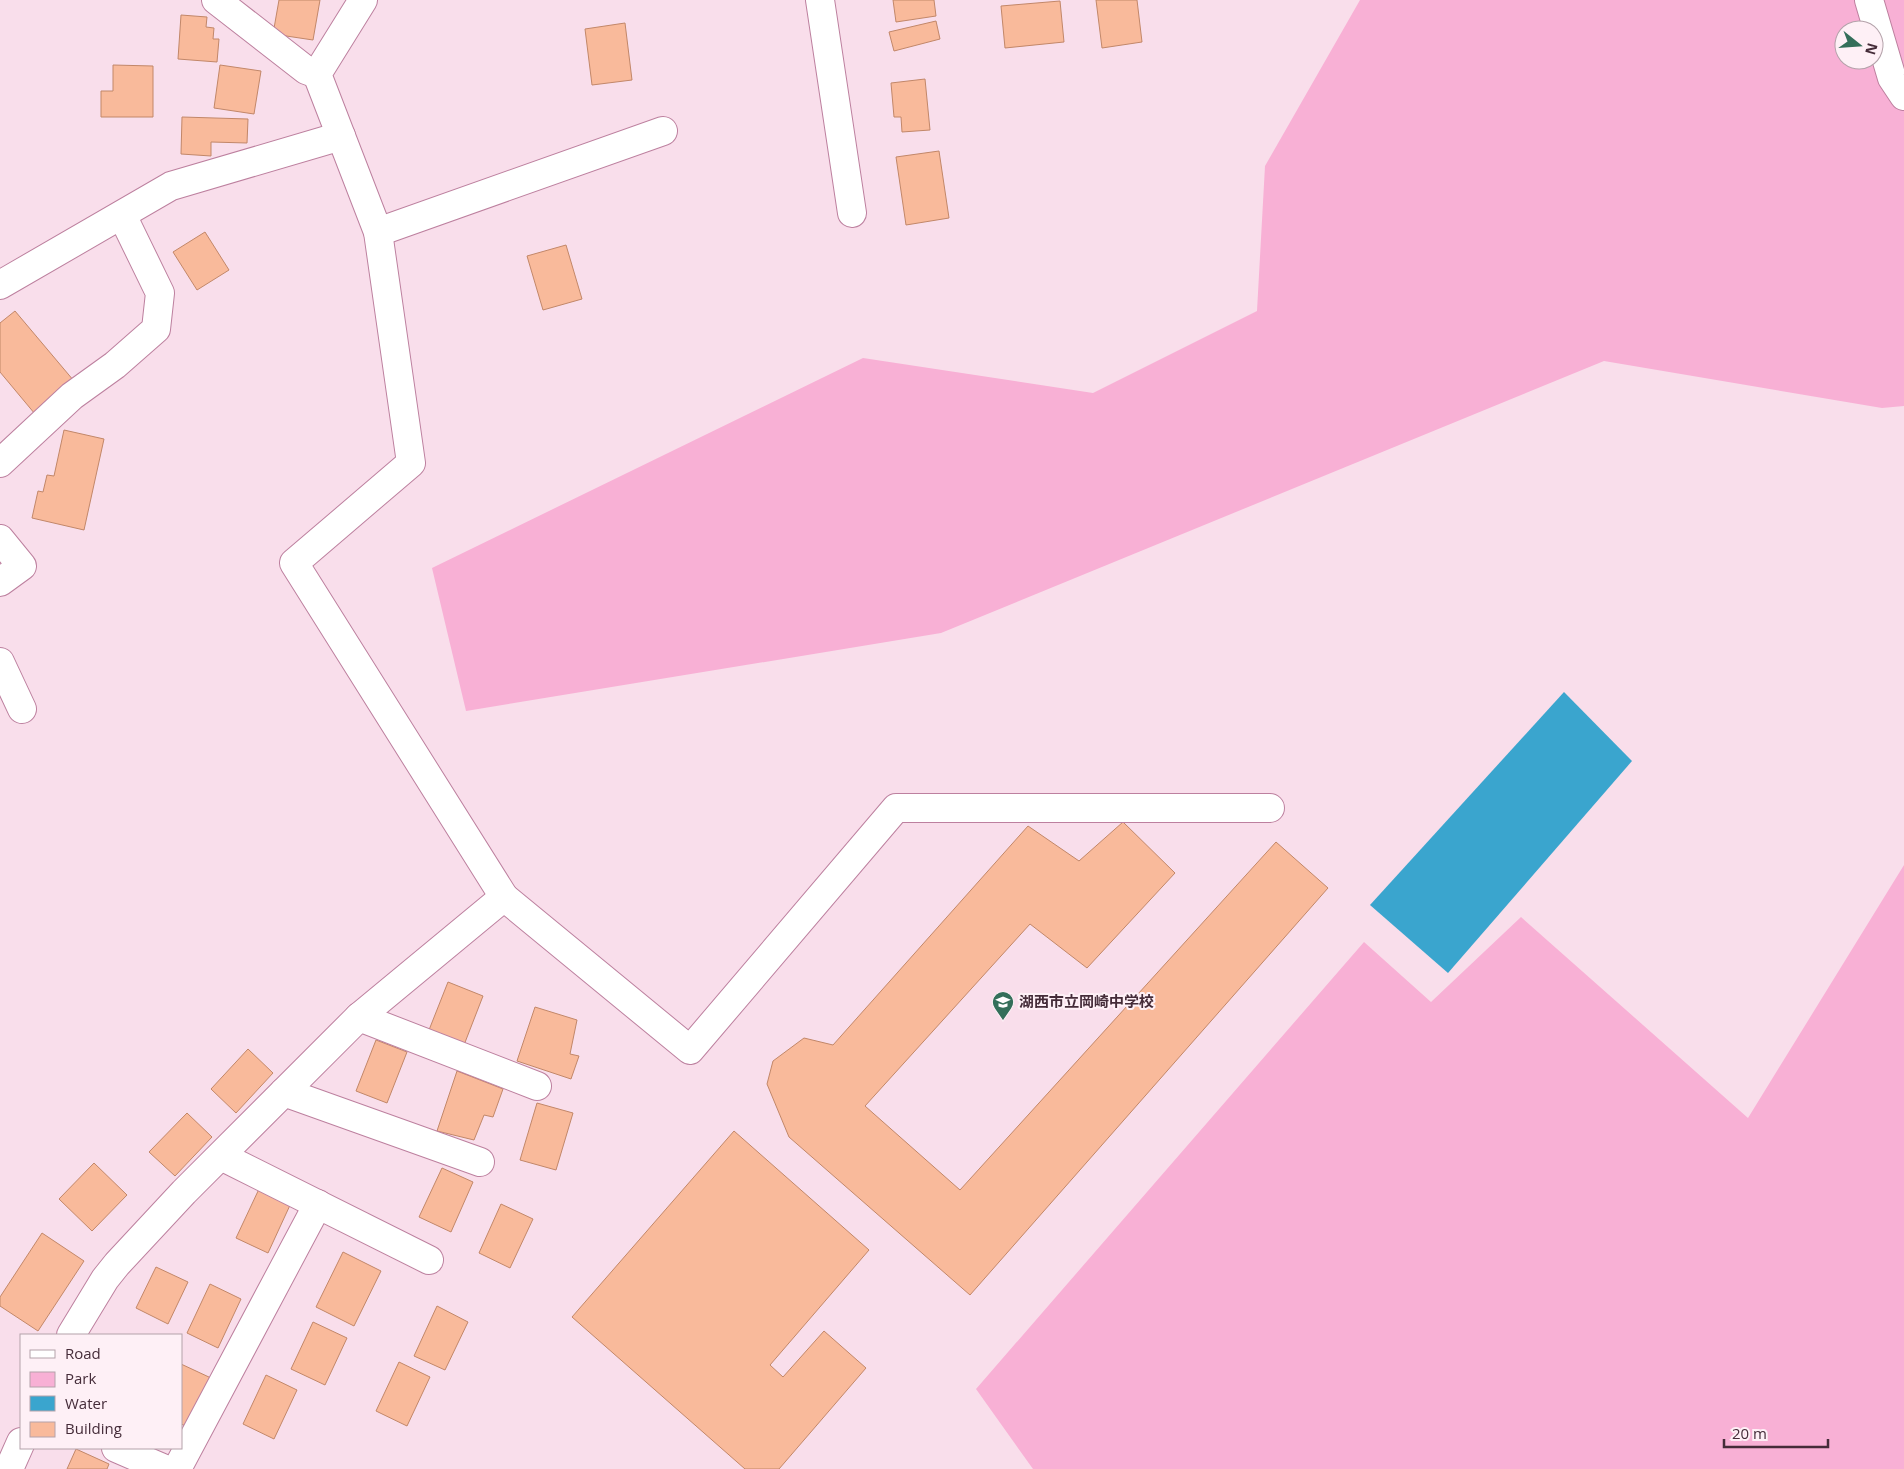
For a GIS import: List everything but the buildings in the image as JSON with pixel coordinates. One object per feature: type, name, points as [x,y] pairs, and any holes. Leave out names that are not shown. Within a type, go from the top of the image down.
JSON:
[{"type":"street","points":[[216,0],[306,70],[317,74],[378,232],[412,463],[294,564],[504,897],[690,1050],[896,808],[1270,808]]},
{"type":"street","points":[[317,74],[363,0]]},
{"type":"street","points":[[820,0],[852,213]]},
{"type":"street","points":[[1869,0],[1892,78],[1904,96]]},
{"type":"street","points":[[378,232],[663,131]]},
{"type":"street","points":[[0,285],[171,186],[341,136]]},
{"type":"street","points":[[3,456],[72,396],[115,366],[156,329],[160,293],[122,215]]},
{"type":"street","points":[[0,539],[22,566],[0,582]]},
{"type":"street","points":[[0,662],[22,709]]},
{"type":"street","points":[[72,1334],[105,1279],[117,1264],[359,1016],[504,897]]},
{"type":"street","points":[[359,1016],[537,1086]]},
{"type":"street","points":[[284,1092],[480,1162]]},
{"type":"street","points":[[221,1156],[429,1260]]},
{"type":"street","points":[[177,1469],[318,1204]]},
{"type":"street","points":[[9,1469],[20,1444]]},
{"type":"street","points":[[118,1449],[166,1469]]},
{"type":"green space","points":[[1360,0],[1904,0],[1904,406],[1882,408],[1604,361],[941,633],[466,711],[432,568],[863,358],[1093,393],[1257,311],[1265,166]]},
{"type":"green space","points":[[1904,865],[1904,1469],[1033,1469],[976,1389],[1364,942],[1431,1002],[1521,917],[1748,1118]]},
{"type":"water","points":[[1564,692],[1632,761],[1448,973],[1370,905]]},
{"type":"place","name":"湖西市立岡崎中学校","points":[[1003,1021]]}]
